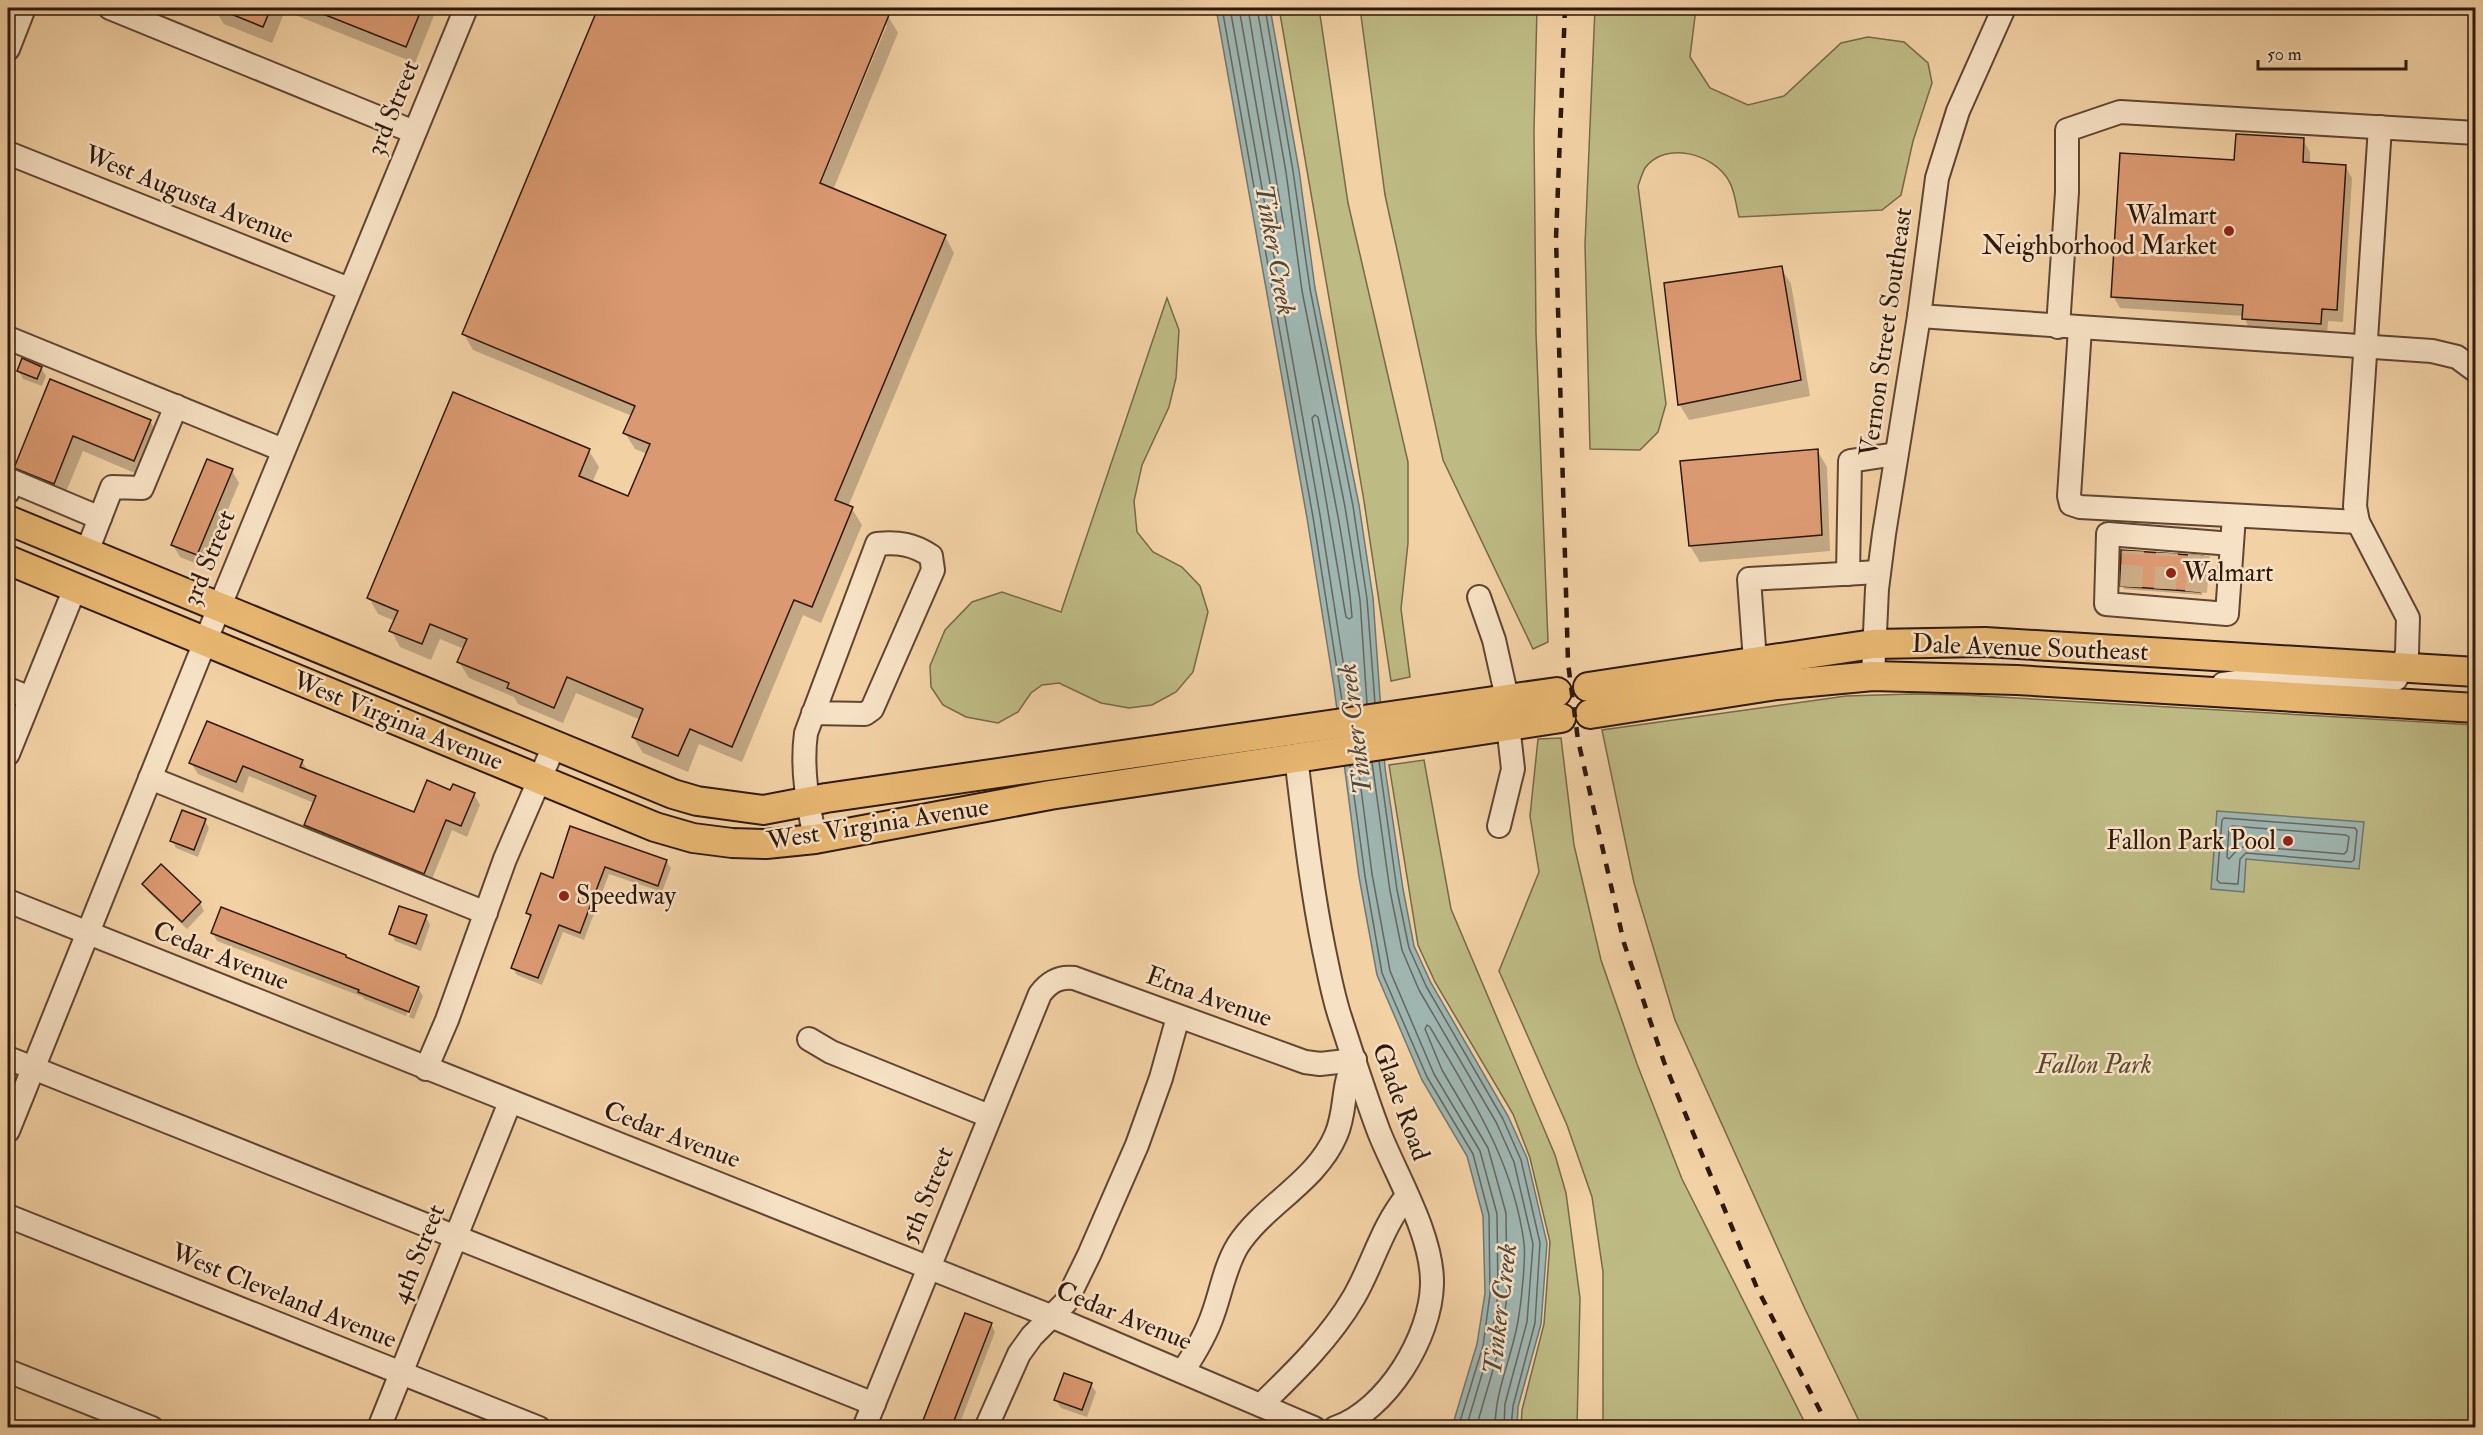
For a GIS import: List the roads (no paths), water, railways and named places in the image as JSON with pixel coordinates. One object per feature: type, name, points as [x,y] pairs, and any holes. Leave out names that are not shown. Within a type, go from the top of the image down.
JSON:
[{"type":"main road","name":"West Virginia Avenue","points":[[8,519],[86,554],[554,746],[673,794],[697,801],[763,810],[826,798],[1307,746]]},
{"type":"main road","name":"West Virginia Avenue","points":[[8,560],[655,827],[693,838],[732,843],[766,844],[815,839],[1307,746],[1508,712]]},
{"type":"main road","name":"Dale Avenue Southeast","points":[[2475,672],[1985,642],[1873,644],[1755,661],[1589,701],[1873,676],[2017,680],[2475,708]]},
{"type":"main road","points":[[1508,712],[1559,705]]},
{"type":"street","points":[[8,49],[24,8]]},
{"type":"street","points":[[110,8],[414,132]]},
{"type":"street","name":"3rd Street","points":[[8,1131],[205,642],[466,8]]},
{"type":"street","name":"Vernon Street Southeast","points":[[1873,676],[1873,644],[1879,572],[1919,316],[1937,178],[1958,111],[2004,8]]},
{"type":"street","points":[[2358,522],[2124,510],[2080,507],[2071,504],[2069,496],[2067,130],[2120,112],[2475,133]]},
{"type":"street","points":[[2187,690],[2257,680],[2382,686],[2396,679],[2407,653],[2408,618],[2358,522],[2355,506],[2380,127]]},
{"type":"street","name":"West Augusta Avenue","points":[[8,153],[349,289]]},
{"type":"street","points":[[1919,316],[2432,351],[2457,357],[2475,370]]},
{"type":"street","points":[[8,338],[284,450]]},
{"type":"street","points":[[86,554],[112,487],[142,488],[176,406]]},
{"type":"street","points":[[1848,574],[1850,461],[1896,454]]},
{"type":"street","points":[[8,492],[12,482],[100,518]]},
{"type":"street","points":[[2124,510],[2130,541]]},
{"type":"street","points":[[2232,544],[2199,549],[2130,541],[2108,534],[2106,604],[2130,596],[2196,601],[2227,614],[2232,544],[2234,516]]},
{"type":"street","points":[[813,713],[865,714],[872,709],[933,570],[931,556],[918,547],[897,542],[877,544],[813,713],[803,749],[808,802],[815,839]]},
{"type":"street","points":[[1755,661],[1749,579],[1879,572]]},
{"type":"street","points":[[8,754],[75,588]]},
{"type":"street","points":[[1479,597],[1494,640],[1508,712],[1513,769],[1499,826]]},
{"type":"street","points":[[8,689],[30,698]]},
{"type":"street","points":[[426,1069],[447,1020],[505,859],[554,746]]},
{"type":"street","name":"Glade Road","points":[[1307,746],[1312,893],[1340,1018],[1378,1130],[1427,1244],[1432,1284],[1429,1312],[1419,1341],[1405,1366],[1367,1408],[1335,1428]]},
{"type":"street","points":[[150,778],[486,913]]},
{"type":"street","name":"Cedar Avenue","points":[[8,901],[1053,1317],[1314,1428]]},
{"type":"street","name":"Etna Avenue","points":[[1047,986],[1058,979],[1074,978],[1305,1062],[1320,1064],[1355,1060]]},
{"type":"street","name":"5th Street","points":[[864,1428],[989,1116],[1040,994],[1047,986]]},
{"type":"street","points":[[986,1428],[1019,1354],[1032,1336],[1066,1302],[1075,1283],[1137,1145],[1161,1078],[1178,1017]]},
{"type":"street","points":[[809,1039],[831,1052],[989,1116]]},
{"type":"street","points":[[8,1058],[874,1404]]},
{"type":"street","points":[[1183,1371],[1200,1345],[1209,1325],[1230,1260],[1239,1245],[1252,1228],[1311,1172],[1332,1143],[1342,1114],[1346,1081],[1355,1060]]},
{"type":"street","name":"4th Street","points":[[379,1428],[510,1102]]},
{"type":"street","points":[[1261,1405],[1327,1335],[1346,1309],[1371,1266],[1392,1214],[1407,1196]]},
{"type":"street","name":"West Cleveland Avenue","points":[[8,1216],[539,1428]]},
{"type":"street","points":[[8,1371],[152,1428]]},
{"type":"water","name":"Tinker Creek","points":[[1216,8],[1270,8],[1299,170],[1315,288],[1359,505],[1373,598],[1385,768],[1414,946],[1431,983],[1508,1116],[1527,1158],[1547,1243],[1541,1324],[1518,1407],[1517,1427],[1452,1427],[1477,1344],[1485,1293],[1483,1216],[1467,1156],[1422,1080],[1377,975],[1359,877],[1334,687],[1307,518]]},
{"type":"water","name":"Fallon Park Pool","points":[[2217,811],[2364,822],[2359,869],[2246,859],[2244,892],[2211,889]]},
{"type":"tunnel","points":[[2131,587],[2133,551]]},
{"type":"tunnel","points":[[2165,589],[2167,553]]},
{"type":"tunnel","points":[[2196,592],[2199,555]]},
{"type":"railway","points":[[1565,8],[1556,238],[1568,663],[1578,740],[1624,943],[1664,1062],[1757,1288],[1829,1428]]},
{"type":"place","name":"Walmart Neighborhood Market","points":[[2229,231]]},
{"type":"place","name":"Walmart","points":[[2171,573]]},
{"type":"place","name":"Fallon Park Pool","points":[[2288,841]]},
{"type":"place","name":"Speedway","points":[[564,896]]},
{"type":"park label","name":"Fallon Park","points":[[2094,1065]]}]
